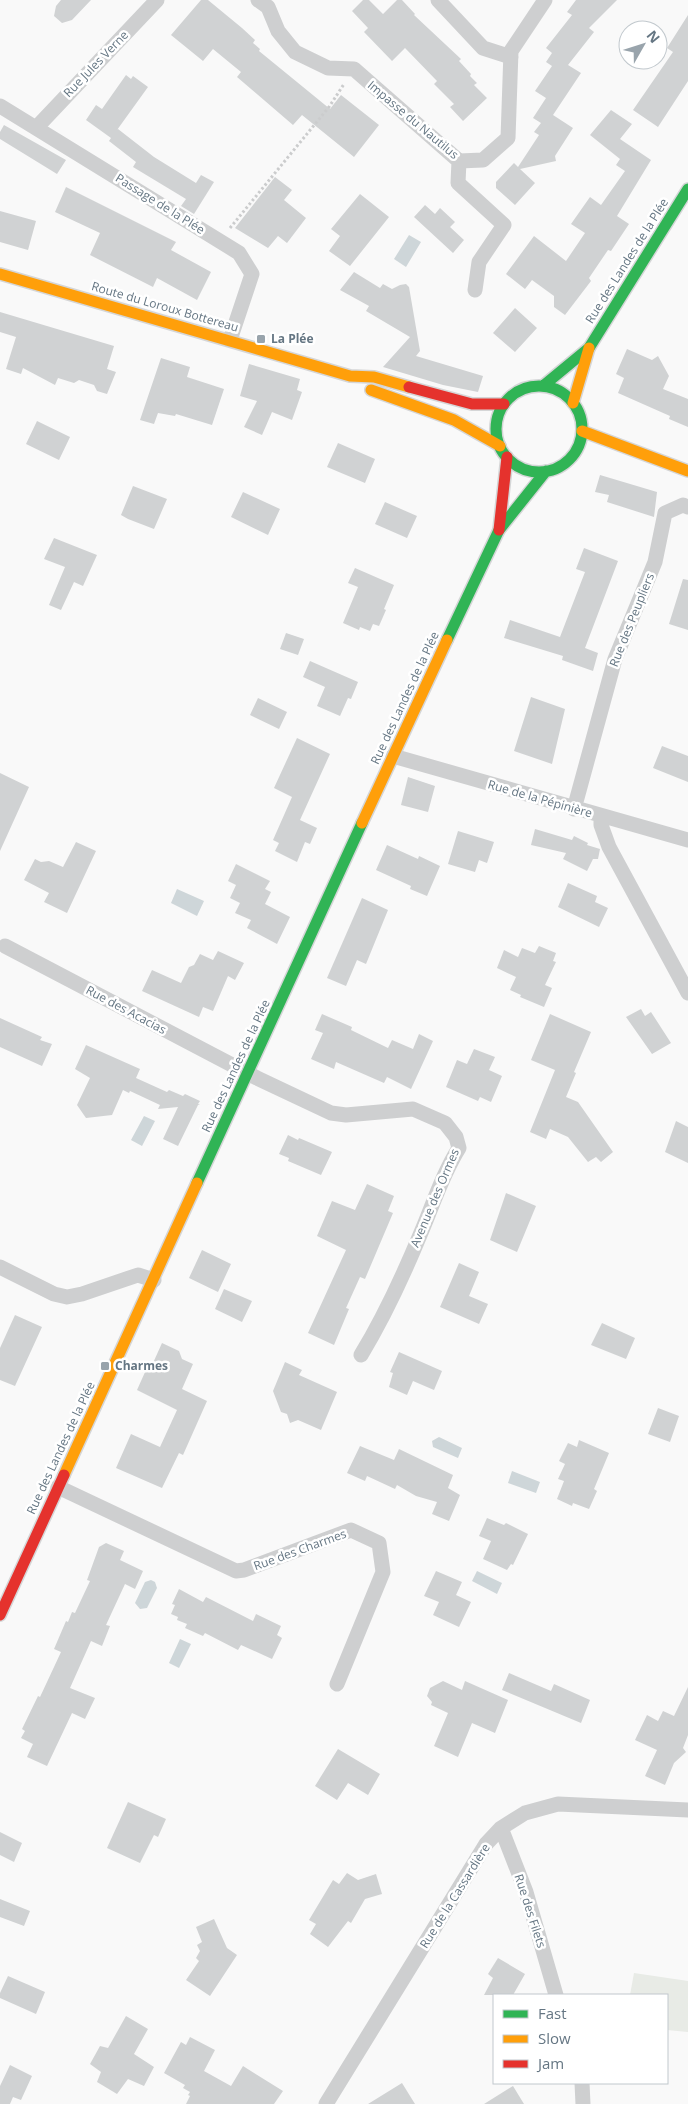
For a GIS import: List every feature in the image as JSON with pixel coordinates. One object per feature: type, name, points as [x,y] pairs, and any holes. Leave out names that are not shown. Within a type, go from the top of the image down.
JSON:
[{"type":"street","name":"Rue Jules Verne","points":[[36,128],[157,0]]},
{"type":"street","points":[[258,0],[268,7],[278,31],[296,52],[328,68],[354,70]]},
{"type":"street","points":[[438,0],[483,48],[511,58]]},
{"type":"street","name":"Impasse du Nautilus","points":[[354,70],[459,161],[483,160],[508,138],[511,50],[545,0]]},
{"type":"street","name":"Passage de la Plée","points":[[0,106],[239,253],[252,274],[230,340]]},
{"type":"street","points":[[459,161],[458,182],[504,225],[479,262],[475,290]]},
{"type":"street","name":"Rue des Landes de la Plée","points":[[573,403],[589,348],[688,189]]},
{"type":"street","name":"Route du Loroux Bottereau","points":[[0,274],[350,376]]},
{"type":"street","name":"Rue des Landes de la Plée","points":[[543,386],[589,348]]},
{"type":"street","points":[[350,376],[375,377],[470,404],[486,406],[504,404]]},
{"type":"street","points":[[350,376],[369,389],[447,416],[500,446]]},
{"type":"street","points":[[543,386],[559,390],[573,403],[580,414],[582,450],[570,460],[559,467],[546,471],[532,471],[518,466],[507,457],[500,446],[496,432],[498,417],[504,404],[514,393],[528,387],[543,386]]},
{"type":"street","points":[[582,431],[688,471]]},
{"type":"street","points":[[605,453],[655,460]]},
{"type":"street","name":"Rue des Landes de la Plée","points":[[499,530],[507,457]]},
{"type":"street","name":"Rue des Landes de la Plée","points":[[0,1616],[393,756],[499,530],[546,471]]},
{"type":"street","name":"Rue des Peupliers","points":[[574,809],[615,659],[655,562],[665,513],[683,505],[688,507]]},
{"type":"street","name":"Rue de la Pépinière","points":[[393,756],[601,817],[688,840]]},
{"type":"street","points":[[601,817],[601,826],[609,848],[688,993]]},
{"type":"street","name":"Rue des Acacias","points":[[5,946],[248,1073]]},
{"type":"street","name":"Avenue des Ormes","points":[[248,1073],[338,1115],[412,1109],[445,1123],[456,1137],[459,1148],[447,1167],[420,1235],[376,1330],[361,1355]]},
{"type":"street","points":[[0,1267],[54,1294],[67,1297],[82,1294],[138,1275],[154,1280]]},
{"type":"street","name":"Rue des Charmes","points":[[58,1487],[236,1571],[244,1570],[351,1530],[379,1543],[383,1572],[337,1684]]},
{"type":"street","name":"Rue de la Cassardière","points":[[326,2104],[486,1844],[501,1828],[526,1813],[558,1804],[688,1810]]},
{"type":"street","name":"Rue des Filets","points":[[501,1828],[526,1892],[556,1994]]},
{"type":"street","points":[[582,2084],[583,2104]]},
{"type":"path","points":[[220,241],[328,107],[354,70]]},
{"type":"shaded area","points":[[409,235],[421,242],[406,267],[394,259]]},
{"type":"shaded area","points":[[177,889],[204,901],[197,916],[171,903]]},
{"type":"shaded area","points":[[144,1116],[155,1121],[142,1146],[131,1140]]},
{"type":"shaded area","points":[[439,1437],[462,1448],[458,1458],[433,1447],[432,1441]]},
{"type":"shaded area","points":[[512,1471],[540,1482],[536,1493],[508,1483]]},
{"type":"shaded area","points":[[477,1571],[502,1583],[497,1594],[472,1581]]},
{"type":"shaded area","points":[[151,1580],[155,1582],[157,1588],[147,1608],[140,1609],[135,1603],[145,1582]]},
{"type":"shaded area","points":[[180,1639],[191,1644],[179,1668],[169,1663]]},
{"type":"shaded area","points":[[634,1973],[688,1981],[688,2032],[668,2030],[668,1994],[630,1994]]},
{"type":"building","points":[[61,0],[91,0],[72,20],[62,23],[54,16],[56,6]]},
{"type":"building","points":[[201,0],[208,0],[242,28],[255,40],[253,43],[260,49],[259,51],[330,109],[341,95],[379,125],[354,157],[302,115],[293,125],[237,77],[241,72],[213,49],[203,61],[171,35]]},
{"type":"building","points":[[363,0],[369,0],[383,14],[397,0],[402,0],[414,15],[461,59],[459,61],[477,83],[474,85],[487,98],[463,121],[450,107],[454,104],[434,84],[437,81],[405,48],[392,61],[364,32],[368,28],[352,11]]},
{"type":"building","points":[[576,0],[617,0],[589,28],[594,32],[568,65],[581,73],[553,115],[573,128],[555,156],[556,161],[520,169],[535,183],[515,205],[496,188],[496,182],[514,163],[518,167],[539,135],[534,132],[541,123],[533,118],[546,98],[535,91],[552,66],[546,62],[552,53],[546,48],[572,15],[567,12]]},
{"type":"building","points":[[688,15],[688,81],[658,127],[633,110],[661,70],[668,70],[668,59],[673,52],[668,46]]},
{"type":"building","points":[[126,75],[131,79],[133,76],[148,87],[117,130],[154,157],[196,183],[201,175],[214,182],[194,214],[181,206],[186,199],[133,167],[136,162],[109,141],[111,138],[86,120],[96,105],[102,109]]},
{"type":"building","points":[[611,110],[632,124],[620,139],[651,160],[617,216],[629,224],[611,251],[608,250],[589,278],[591,281],[565,315],[554,307],[554,296],[532,280],[525,289],[506,274],[534,236],[566,261],[585,233],[571,224],[590,197],[601,205],[625,171],[616,165],[620,159],[590,135]]},
{"type":"building","points":[[4,125],[66,160],[57,174],[0,139],[0,132]]},
{"type":"building","points":[[275,177],[292,190],[284,200],[306,218],[287,243],[278,236],[268,248],[235,228]]},
{"type":"building","points":[[66,187],[176,242],[171,250],[211,272],[197,300],[157,278],[153,287],[90,255],[100,233],[55,212]]},
{"type":"building","points":[[360,194],[389,217],[350,266],[329,251],[340,236],[331,229]]},
{"type":"building","points":[[425,205],[435,214],[440,208],[455,222],[450,227],[464,240],[453,253],[414,217]]},
{"type":"building","points":[[0,211],[36,221],[28,250],[0,242]]},
{"type":"building","points":[[354,272],[380,288],[383,284],[392,289],[406,284],[409,287],[420,351],[416,356],[483,376],[478,392],[443,385],[383,367],[410,337],[366,311],[369,306],[340,290]]},
{"type":"building","points":[[515,308],[537,328],[515,352],[493,333]]},
{"type":"building","points":[[0,312],[114,346],[107,369],[116,372],[107,394],[97,391],[94,385],[79,380],[74,383],[58,378],[55,385],[23,368],[21,374],[6,369],[16,337],[0,332]]},
{"type":"building","points":[[627,349],[652,360],[658,356],[669,376],[663,389],[688,399],[688,427],[669,419],[670,416],[618,393],[624,378],[616,374]]},
{"type":"building","points":[[161,358],[190,367],[187,377],[224,389],[212,425],[176,414],[175,416],[158,413],[154,424],[140,420]]},
{"type":"building","points":[[249,364],[300,379],[297,390],[302,392],[292,420],[272,412],[262,435],[244,427],[257,401],[240,396]]},
{"type":"building","points":[[37,421],[70,437],[59,460],[26,444]]},
{"type":"building","points":[[338,443],[375,459],[365,483],[327,467]]},
{"type":"building","points":[[600,475],[657,492],[654,517],[607,502],[609,495],[595,492]]},
{"type":"building","points":[[133,486],[167,499],[154,529],[121,515]]},
{"type":"building","points":[[243,492],[280,509],[268,535],[231,517]]},
{"type":"building","points":[[385,502],[417,516],[407,538],[375,524]]},
{"type":"building","points":[[54,538],[97,555],[83,586],[74,582],[61,610],[49,605],[65,567],[44,559]]},
{"type":"building","points":[[584,548],[618,561],[585,648],[598,653],[593,671],[562,660],[563,656],[504,638],[510,620],[560,637],[585,572],[576,569]]},
{"type":"building","points":[[355,568],[394,585],[379,626],[373,624],[370,631],[360,627],[359,630],[343,623],[358,587],[348,583]]},
{"type":"building","points":[[683,579],[688,580],[688,630],[669,624]]},
{"type":"building","points":[[286,633],[304,639],[298,655],[280,649]]},
{"type":"building","points":[[310,661],[358,682],[351,699],[348,698],[340,716],[317,706],[325,687],[303,677]]},
{"type":"building","points":[[531,697],[565,709],[552,764],[514,751]]},
{"type":"building","points":[[258,698],[287,712],[279,729],[250,715]]},
{"type":"building","points":[[297,738],[330,754],[300,820],[317,828],[310,844],[305,842],[297,862],[275,851],[279,843],[273,840],[292,797],[274,788]]},
{"type":"building","points":[[662,746],[688,756],[688,782],[653,768]]},
{"type":"building","points":[[0,773],[29,787],[0,851]]},
{"type":"building","points":[[408,777],[435,786],[428,812],[401,805]]},
{"type":"building","points":[[535,829],[572,840],[574,836],[588,843],[587,845],[600,849],[598,859],[593,859],[587,871],[563,859],[566,853],[531,845]]},
{"type":"building","points":[[458,831],[494,842],[487,863],[479,860],[475,872],[448,864]]},
{"type":"building","points":[[76,842],[96,851],[67,913],[44,902],[49,893],[24,880],[35,859],[41,862],[49,861],[63,867]]},
{"type":"building","points":[[387,845],[418,859],[419,856],[440,866],[427,896],[410,889],[411,886],[376,870]]},
{"type":"building","points":[[236,864],[270,881],[265,889],[271,892],[265,904],[290,917],[277,944],[247,928],[251,920],[235,913],[240,903],[230,898],[236,885],[228,881]]},
{"type":"building","points":[[568,883],[597,896],[595,902],[608,908],[599,927],[558,907]]},
{"type":"building","points":[[362,898],[388,910],[366,964],[357,960],[346,986],[327,978]]},
{"type":"building","points":[[539,946],[556,953],[553,961],[556,962],[545,985],[552,988],[544,1007],[520,997],[521,995],[510,990],[516,977],[497,968],[504,950],[518,957],[522,948],[535,953]]},
{"type":"building","points":[[218,951],[244,963],[235,980],[228,976],[213,1011],[203,1007],[199,1017],[142,991],[152,970],[181,983],[189,967],[194,965],[200,954],[213,960]]},
{"type":"building","points":[[641,1009],[645,1016],[651,1012],[671,1043],[652,1054],[626,1017]]},
{"type":"building","points":[[322,1014],[352,1027],[351,1030],[388,1048],[392,1040],[413,1049],[419,1034],[433,1041],[411,1089],[387,1077],[384,1083],[336,1062],[334,1069],[311,1059],[323,1033],[315,1030]]},
{"type":"building","points":[[550,1014],[591,1032],[574,1072],[576,1073],[566,1097],[578,1102],[613,1152],[601,1162],[596,1157],[588,1162],[568,1137],[550,1129],[546,1139],[530,1132],[555,1070],[531,1060]]},
{"type":"building","points":[[0,1018],[42,1037],[40,1040],[52,1044],[42,1066],[0,1047]]},
{"type":"building","points":[[86,1045],[140,1069],[136,1078],[167,1092],[169,1090],[183,1096],[185,1094],[200,1101],[198,1104],[200,1105],[198,1105],[178,1146],[163,1139],[178,1107],[158,1109],[160,1105],[130,1091],[129,1093],[123,1090],[112,1115],[86,1118],[77,1105],[90,1078],[75,1069]]},
{"type":"building","points":[[474,1049],[495,1057],[489,1070],[502,1076],[491,1102],[480,1097],[478,1101],[446,1087],[457,1060],[467,1064]]},
{"type":"building","points":[[676,1121],[688,1127],[688,1163],[665,1152]]},
{"type":"building","points":[[288,1135],[332,1152],[321,1175],[288,1161],[289,1158],[279,1154]]},
{"type":"building","points":[[367,1184],[394,1196],[388,1211],[393,1213],[365,1279],[360,1277],[346,1308],[349,1309],[334,1345],[308,1333],[346,1250],[317,1236],[332,1201],[355,1210]]},
{"type":"building","points":[[506,1193],[536,1206],[517,1252],[490,1240]]},
{"type":"building","points":[[202,1250],[231,1264],[218,1292],[189,1278]]},
{"type":"building","points":[[459,1263],[479,1272],[469,1296],[488,1304],[479,1324],[440,1307]]},
{"type":"building","points":[[224,1289],[252,1301],[242,1322],[215,1309]]},
{"type":"building","points":[[15,1315],[42,1327],[15,1386],[0,1380],[0,1348]]},
{"type":"building","points":[[602,1323],[635,1338],[626,1359],[591,1345]]},
{"type":"building","points":[[162,1343],[179,1351],[182,1359],[193,1364],[182,1389],[207,1401],[183,1455],[179,1453],[162,1488],[116,1468],[131,1434],[160,1447],[177,1410],[137,1390],[150,1361],[153,1363]]},
{"type":"building","points":[[399,1352],[442,1371],[434,1390],[413,1381],[407,1395],[389,1387],[393,1373],[390,1372]]},
{"type":"building","points":[[285,1362],[302,1370],[299,1375],[337,1392],[321,1430],[298,1420],[290,1423],[287,1414],[281,1412],[273,1391]]},
{"type":"building","points":[[658,1408],[679,1416],[670,1442],[648,1434]]},
{"type":"building","points":[[579,1440],[609,1453],[594,1489],[597,1491],[589,1509],[573,1503],[572,1506],[557,1499],[564,1481],[558,1479],[565,1464],[559,1461],[568,1443],[577,1447]]},
{"type":"building","points":[[360,1446],[394,1460],[399,1449],[453,1475],[448,1488],[460,1495],[449,1521],[432,1514],[437,1502],[416,1496],[397,1485],[395,1489],[367,1476],[365,1481],[347,1473]]},
{"type":"building","points":[[487,1518],[504,1525],[506,1523],[528,1534],[513,1565],[511,1564],[507,1570],[483,1559],[491,1541],[479,1536]]},
{"type":"building","points":[[106,1543],[124,1551],[120,1560],[143,1571],[135,1589],[125,1584],[106,1625],[110,1626],[102,1646],[91,1641],[70,1688],[95,1698],[85,1719],[72,1713],[47,1766],[27,1757],[33,1744],[21,1738],[25,1731],[22,1729],[38,1696],[40,1697],[61,1652],[54,1649],[66,1621],[68,1622],[72,1612],[75,1613],[90,1581],[87,1580],[99,1547]]},
{"type":"building","points":[[436,1571],[462,1582],[456,1595],[471,1602],[459,1627],[433,1615],[439,1602],[424,1596]]},
{"type":"building","points":[[179,1589],[203,1602],[206,1597],[253,1621],[256,1614],[281,1626],[277,1635],[282,1638],[272,1659],[241,1645],[238,1650],[205,1633],[203,1636],[185,1628],[187,1624],[177,1620],[178,1617],[171,1614],[175,1605],[172,1604]]},
{"type":"building","points":[[509,1673],[551,1691],[554,1684],[590,1700],[581,1723],[502,1690]]},
{"type":"building","points":[[443,1681],[462,1690],[465,1681],[508,1700],[495,1733],[472,1723],[458,1757],[434,1746],[448,1713],[431,1705],[432,1702],[427,1696],[430,1688]]},
{"type":"building","points":[[688,1687],[688,1735],[683,1748],[686,1752],[674,1763],[665,1785],[645,1776],[657,1750],[635,1740],[647,1715],[658,1721],[663,1711],[674,1716]]},
{"type":"building","points":[[338,1749],[380,1774],[368,1795],[348,1783],[337,1800],[315,1786]]},
{"type":"building","points":[[128,1802],[166,1819],[158,1837],[154,1835],[140,1863],[107,1848]]},
{"type":"building","points":[[0,1832],[22,1843],[14,1862],[0,1855]]},
{"type":"building","points":[[347,1873],[358,1880],[376,1874],[382,1894],[365,1899],[351,1923],[348,1921],[328,1947],[310,1934],[316,1924],[309,1920],[333,1880],[339,1884]]},
{"type":"building","points":[[0,1899],[30,1911],[24,1926],[0,1917]]},
{"type":"building","points":[[214,1919],[227,1948],[237,1955],[210,1996],[186,1980],[199,1961],[196,1958],[200,1951],[197,1945],[202,1942],[196,1927]]},
{"type":"building","points":[[498,1958],[525,1974],[514,1994],[484,1995],[493,1978],[488,1974]]},
{"type":"building","points":[[8,1976],[45,1992],[36,2014],[0,1998],[0,1993]]},
{"type":"building","points":[[126,2016],[148,2029],[134,2054],[154,2067],[144,2086],[128,2079],[117,2094],[97,2082],[101,2072],[90,2064],[100,2046],[108,2048]]},
{"type":"building","points":[[190,2037],[215,2050],[204,2071],[231,2086],[243,2066],[283,2091],[274,2104],[186,2104],[190,2092],[183,2088],[185,2085],[164,2073],[181,2042],[186,2045]]},
{"type":"building","points":[[10,2065],[32,2076],[21,2100],[13,2097],[10,2104],[0,2104],[0,2086]]},
{"type":"building","points":[[402,2083],[415,2104],[368,2104]]},
{"type":"building","points":[[513,2086],[524,2104],[484,2104]]},
{"type":"traffic: fast","points":[[543,386],[589,348],[688,189]]},
{"type":"traffic: fast","points":[[539,386],[555,389],[563,393],[575,405],[579,413],[582,429],[579,445],[575,453],[563,465],[555,469],[539,472],[523,469],[515,465],[503,453],[499,445],[496,429],[499,413],[503,405],[515,393],[523,389],[539,386]]},
{"type":"traffic: fast","points":[[447,640],[499,530],[546,471]]},
{"type":"traffic: fast","points":[[197,1183],[362,823]]},
{"type":"traffic: slow","points":[[0,274],[350,376],[374,377],[409,387]]},
{"type":"traffic: slow","points":[[573,403],[589,348]]},
{"type":"traffic: slow","points":[[371,390],[454,420],[500,446]]},
{"type":"traffic: slow","points":[[582,431],[688,471]]},
{"type":"traffic: slow","points":[[362,823],[447,640]]},
{"type":"traffic: slow","points":[[64,1475],[197,1183]]},
{"type":"traffic: jam","points":[[409,387],[472,404],[504,404]]},
{"type":"traffic: jam","points":[[499,530],[507,457]]},
{"type":"traffic: jam","points":[[0,1615],[64,1475]]},
{"type":"place","name":"La Plée","points":[[261,339]]},
{"type":"place","name":"Charmes","points":[[105,1366]]}]
